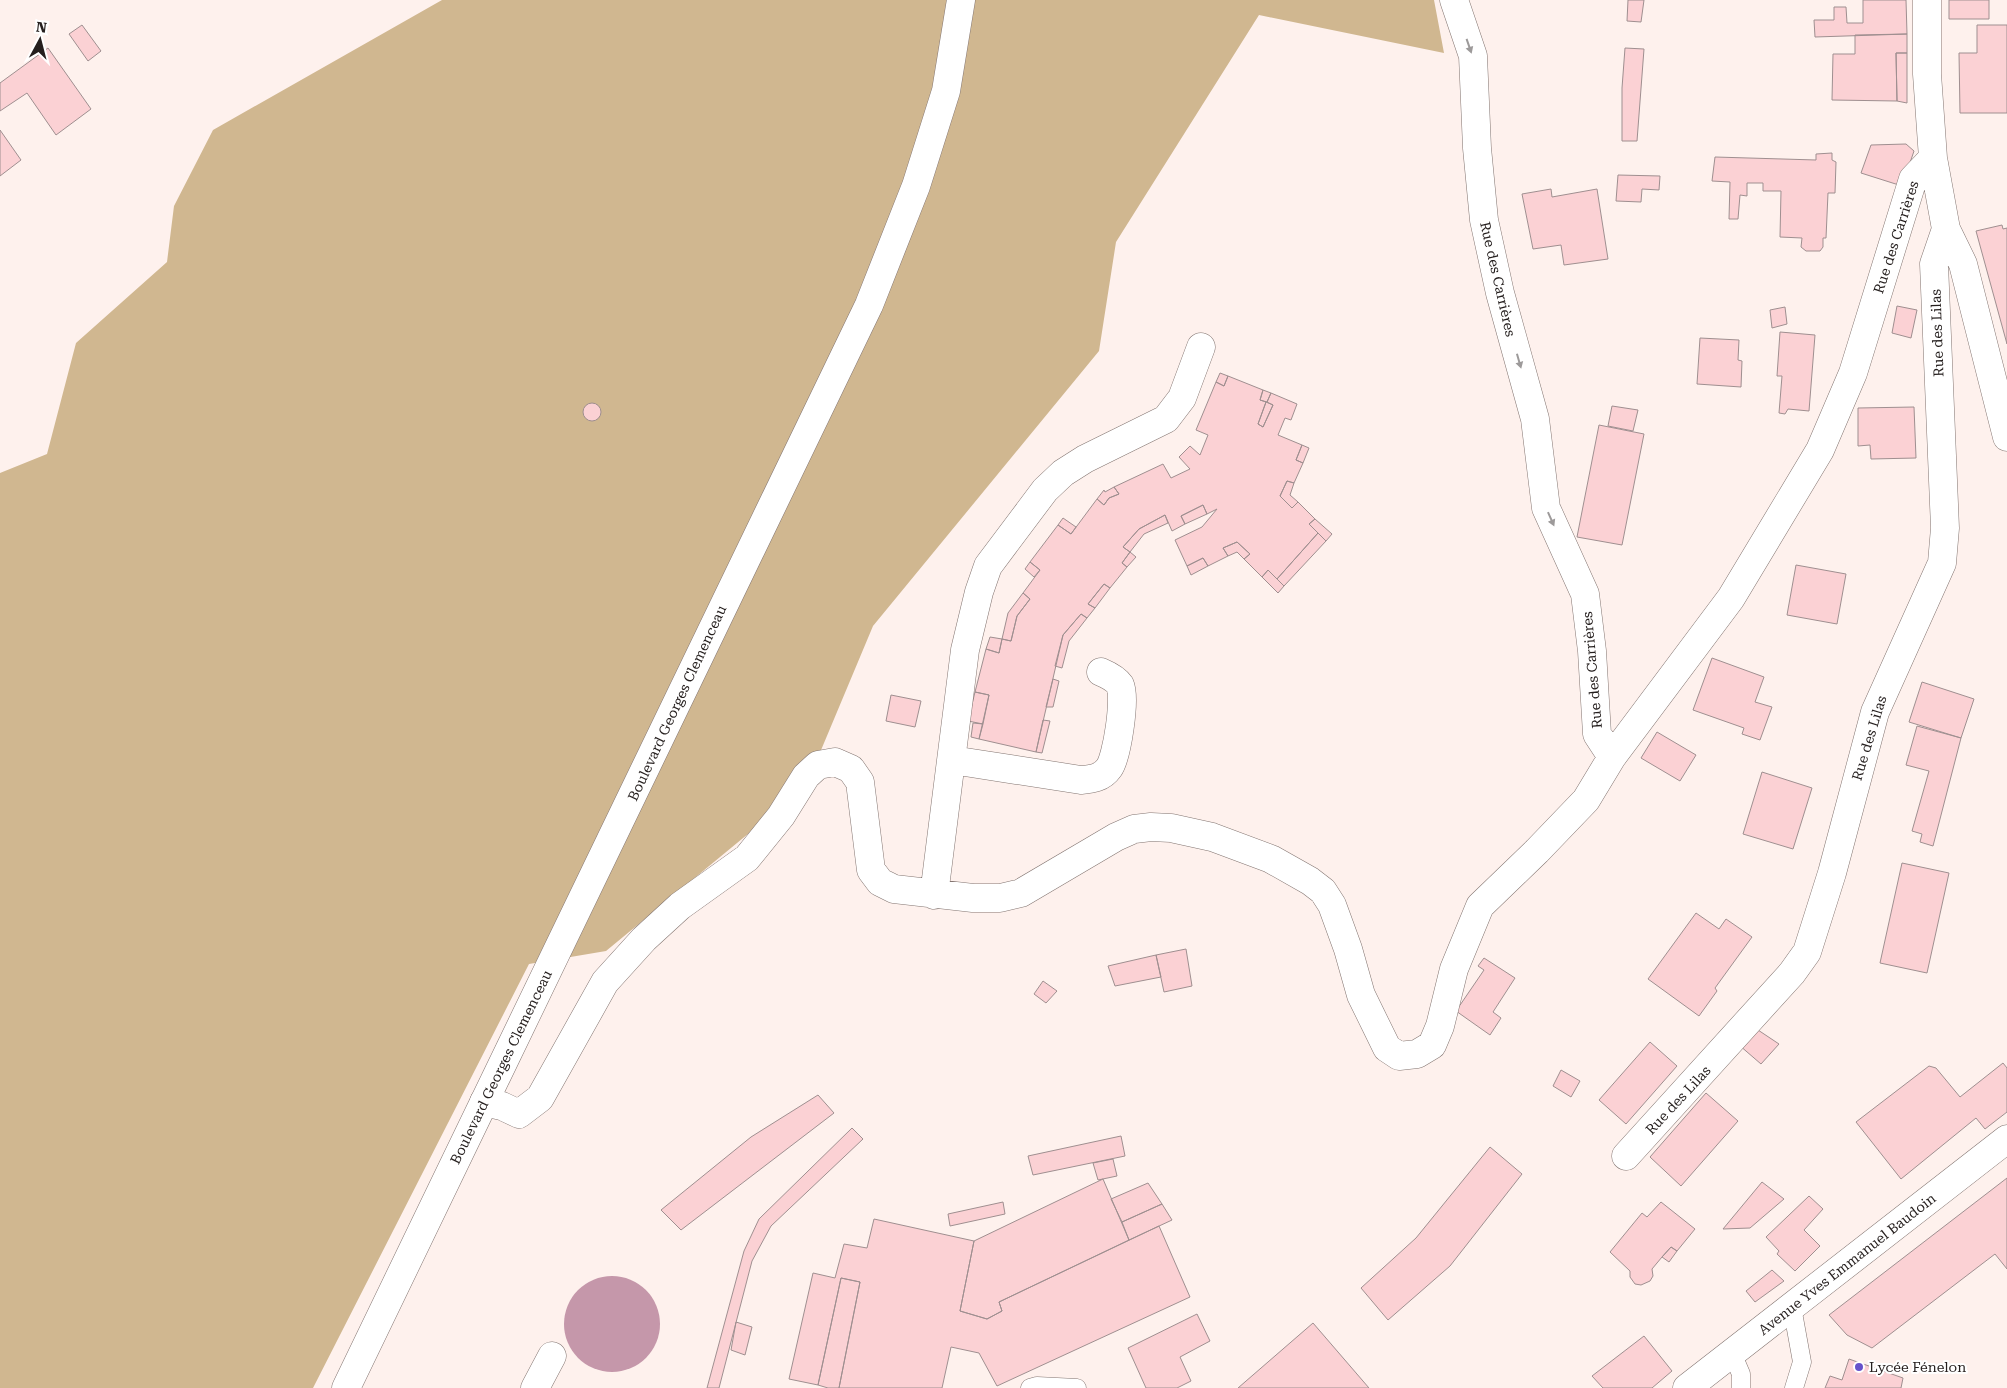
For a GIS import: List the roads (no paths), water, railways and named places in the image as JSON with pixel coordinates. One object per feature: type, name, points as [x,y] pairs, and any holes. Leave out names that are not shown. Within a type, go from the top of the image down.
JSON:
[{"type":"street","name":"Boulevard Georges Clemenceau","points":[[346,1388],[869,305],[916,186],[946,91],[961,0]]},
{"type":"street","name":"Rue des Carrières","points":[[1454,0],[1473,56],[1477,148],[1484,220],[1500,293],[1535,419],[1546,508],[1584,594],[1592,651],[1597,734],[1612,757],[1731,598],[1820,450],[1853,373],[1913,179],[1934,158]]},
{"type":"street","points":[[1926,0],[1928,74],[1934,158],[1946,229],[1963,264],[2007,437]]},
{"type":"street","name":"Rue des Lilas","points":[[1626,1156],[1792,973],[1807,952],[1832,873],[1874,712],[1942,563],[1944,528],[1934,264],[1946,229]]},
{"type":"street","points":[[934,895],[965,650],[979,592],[988,566],[1045,490],[1063,473],[1085,459],[1166,419],[1182,398],[1201,347]]},
{"type":"street","points":[[952,760],[1081,780],[1098,778],[1109,768],[1115,750],[1123,699],[1119,685],[1110,676],[1101,672]]},
{"type":"street","points":[[484,1102],[502,1106],[519,1114],[540,1098],[605,982],[644,939],[680,906],[747,858],[781,816],[806,776],[818,765],[835,762],[851,769],[860,782],[871,870],[880,882],[894,889],[934,895],[1000,898],[1021,894],[1116,837],[1134,829],[1171,828],[1212,837],[1270,859],[1310,881],[1323,891],[1332,905],[1361,995],[1386,1048],[1399,1056],[1417,1054],[1432,1045],[1440,1026],[1454,969],[1480,906],[1538,851],[1586,800],[1612,757]]},
{"type":"street","name":"Avenue Yves Emmanuel Baudoin","points":[[1687,1388],[2007,1139]]},
{"type":"street","points":[[535,1388],[552,1356]]},
{"type":"lane","points":[[1792,1306],[1802,1362],[1794,1388]]},
{"type":"lane","points":[[1732,1353],[1742,1374],[1742,1388]]},
{"type":"lane","points":[[1030,1388],[1037,1386],[1077,1388]]},
{"type":"place","name":"Lycée Fénelon","points":[[1859,1367]]}]
